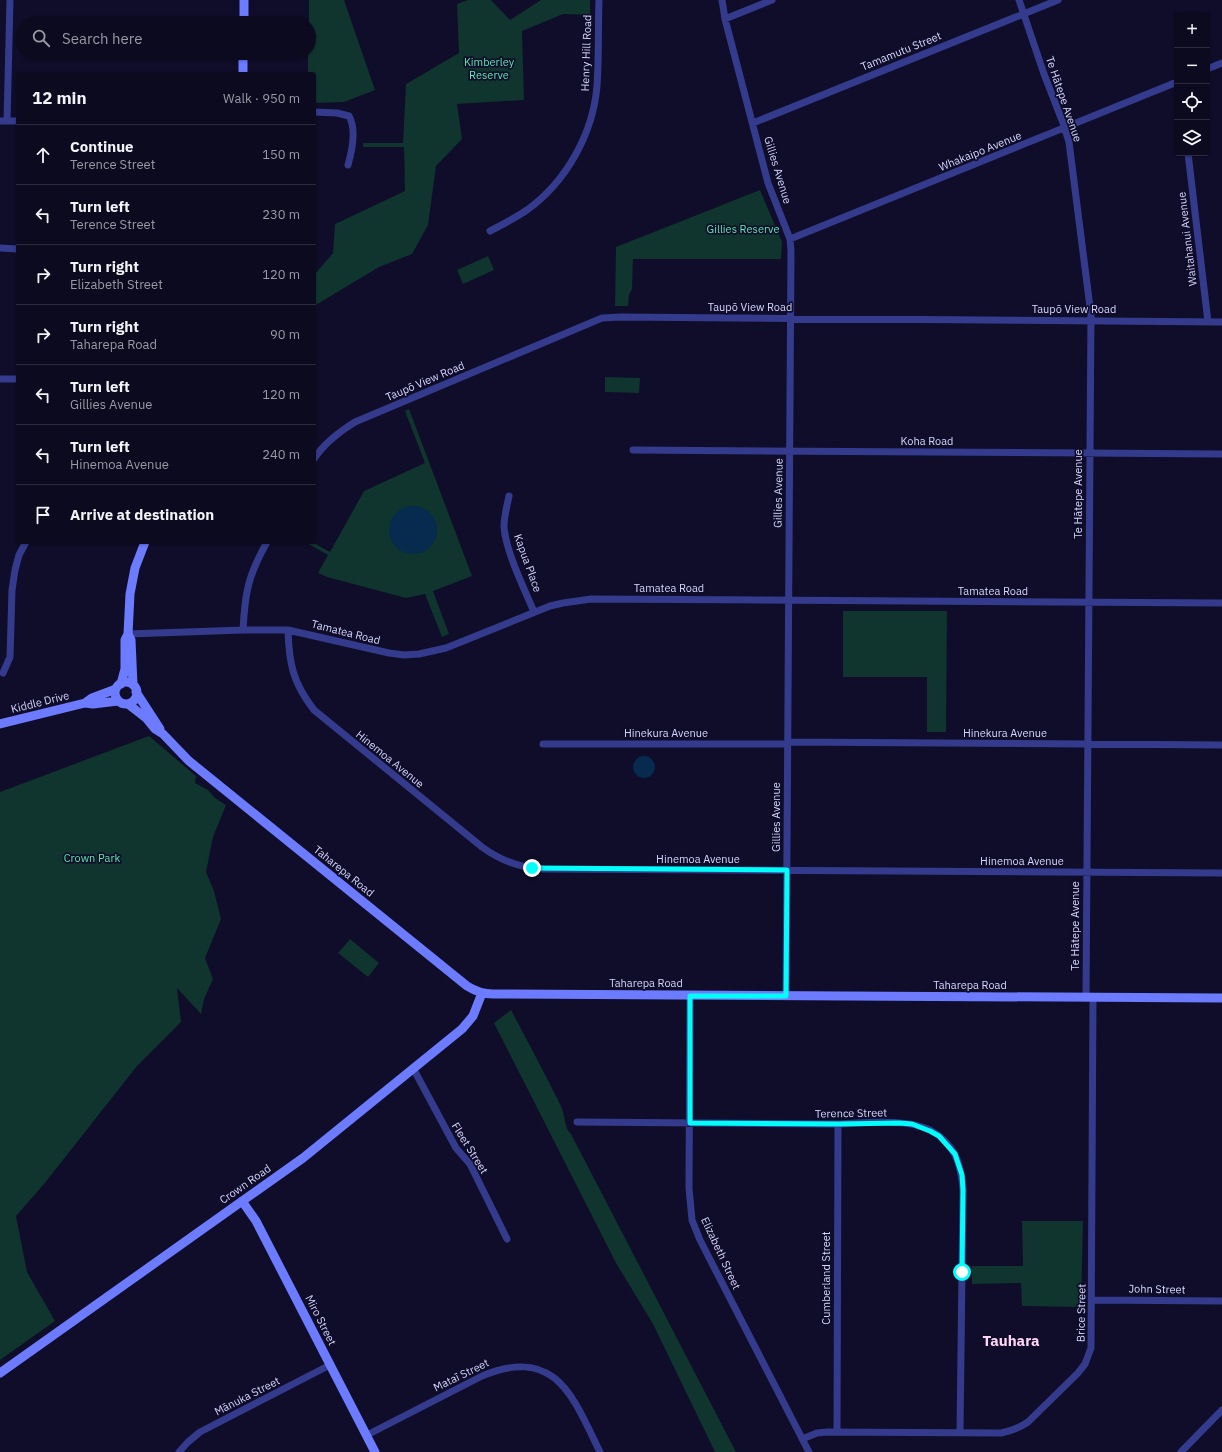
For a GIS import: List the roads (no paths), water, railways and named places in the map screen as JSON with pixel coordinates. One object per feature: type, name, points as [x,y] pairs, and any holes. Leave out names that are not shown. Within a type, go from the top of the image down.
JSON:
[{"type":"street","points":[[10,0],[4,121],[16,121]]},
{"type":"street","points":[[244,0],[244,16]]},
{"type":"street","name":"Henry Hill Road","points":[[490,231],[528,210],[559,180],[585,135],[591,120],[597,86],[599,0]]},
{"type":"street","name":"Gillies Avenue","points":[[722,0],[725,19],[768,183],[790,239],[791,251],[786,996]]},
{"type":"street","points":[[725,19],[772,0]]},
{"type":"street","name":"Te Hātepe Avenue","points":[[1019,0],[1044,74],[1065,128],[1071,156],[1091,320],[1086,872],[1090,998]]},
{"type":"street","name":"Tamamutu Street","points":[[753,123],[1058,0]]},
{"type":"street","points":[[242,72],[243,60]]},
{"type":"street","points":[[1210,68],[1222,63]]},
{"type":"street","name":"Whakaipo Avenue","points":[[790,239],[1174,83]]},
{"type":"street","points":[[316,112],[337,112],[349,116],[352,121],[353,128],[352,152],[348,165]]},
{"type":"street","name":"Waitahanui Avenue","points":[[1188,156],[1208,322]]},
{"type":"street","points":[[0,248],[16,249]]},
{"type":"street","name":"Taupō View Road","points":[[316,457],[339,432],[356,422],[602,318],[791,318],[1222,322]]},
{"type":"street","points":[[0,379],[16,379]]},
{"type":"street","name":"Koha Road","points":[[633,450],[1222,454]]},
{"type":"street","name":"Kapua Place","points":[[509,496],[505,513],[504,527],[508,547],[534,612]]},
{"type":"street","points":[[3,673],[10,657],[14,570],[19,555],[25,544]]},
{"type":"street","points":[[118,701],[115,695],[125,669],[125,640],[128,634],[128,607],[132,581],[135,568],[144,544]]},
{"type":"street","points":[[243,630],[245,593],[248,580],[265,544]]},
{"type":"street","name":"Tamatea Road","points":[[128,634],[288,630],[389,653],[404,655],[419,654],[446,648],[534,612],[564,603],[591,599],[1222,603]]},
{"type":"street","name":"Hinemoa Avenue","points":[[288,630],[289,654],[293,674],[306,699],[314,710],[482,847],[504,861],[523,867],[543,869],[1222,873]]},
{"type":"street","points":[[128,634],[131,640],[135,689],[135,698],[128,704]]},
{"type":"street","points":[[119,686],[127,683],[135,689]]},
{"type":"street","name":"Kiddle Drive","points":[[85,703],[92,698],[119,686]]},
{"type":"street","name":"Taharepa Road","points":[[135,689],[163,734]]},
{"type":"street","name":"Kiddle Drive","points":[[0,724],[85,703],[93,704],[118,701]]},
{"type":"street","name":"Taharepa Road","points":[[118,701],[128,704],[146,718],[155,729],[163,734],[189,761],[474,991],[501,994],[690,996],[1222,998]]},
{"type":"street","name":"Hinekura Avenue","points":[[544,744],[788,743],[1222,745]]},
{"type":"street","name":"Crown Road","points":[[0,1373],[303,1158],[468,1023],[477,1008],[482,993]]},
{"type":"street","name":"Elizabeth Street","points":[[690,996],[689,1188],[692,1220],[700,1240],[809,1452]]},
{"type":"street","name":"Brice Street","points":[[802,1439],[817,1433],[836,1432],[1001,1433],[1019,1428],[1028,1422],[1078,1373],[1085,1364],[1091,1348],[1092,1300],[1090,998]]},
{"type":"street","name":"Fleet Street","points":[[413,1068],[456,1148],[470,1164],[507,1239]]},
{"type":"street","name":"Terence Street","points":[[577,1122],[899,1123],[922,1127],[944,1140],[955,1154],[960,1164],[963,1190],[960,1432]]},
{"type":"street","name":"Cumberland Street","points":[[836,1432],[838,1124]]},
{"type":"street","name":"Miro Street","points":[[242,1201],[256,1221],[375,1452]]},
{"type":"street","name":"John Street","points":[[1092,1300],[1222,1301]]},
{"type":"street","name":"Mānuka Street","points":[[179,1452],[200,1432],[330,1365]]},
{"type":"street","name":"Mataī Street","points":[[367,1435],[482,1376],[498,1370],[513,1367],[528,1367],[540,1370],[554,1377],[562,1384],[573,1398],[600,1452]]},
{"type":"street","points":[[1181,1452],[1222,1410]]},
{"type":"water","points":[[413,506],[422,508],[430,513],[435,521],[437,530],[435,539],[430,547],[422,552],[413,554],[404,552],[396,547],[391,539],[389,530],[391,521],[396,513],[404,508]]},
{"type":"water","points":[[644,756],[648,757],[654,763],[654,771],[648,777],[644,778],[640,777],[634,771],[633,767],[634,763],[640,757]]},
{"type":"district","name":"Tauhara","points":[[1011,1341]]},
{"type":"park label","name":"Kimberley Reserve","points":[[489,68]]},
{"type":"park label","name":"Gillies Reserve","points":[[743,229]]},
{"type":"park label","name":"Crown Park","points":[[92,858]]}]
